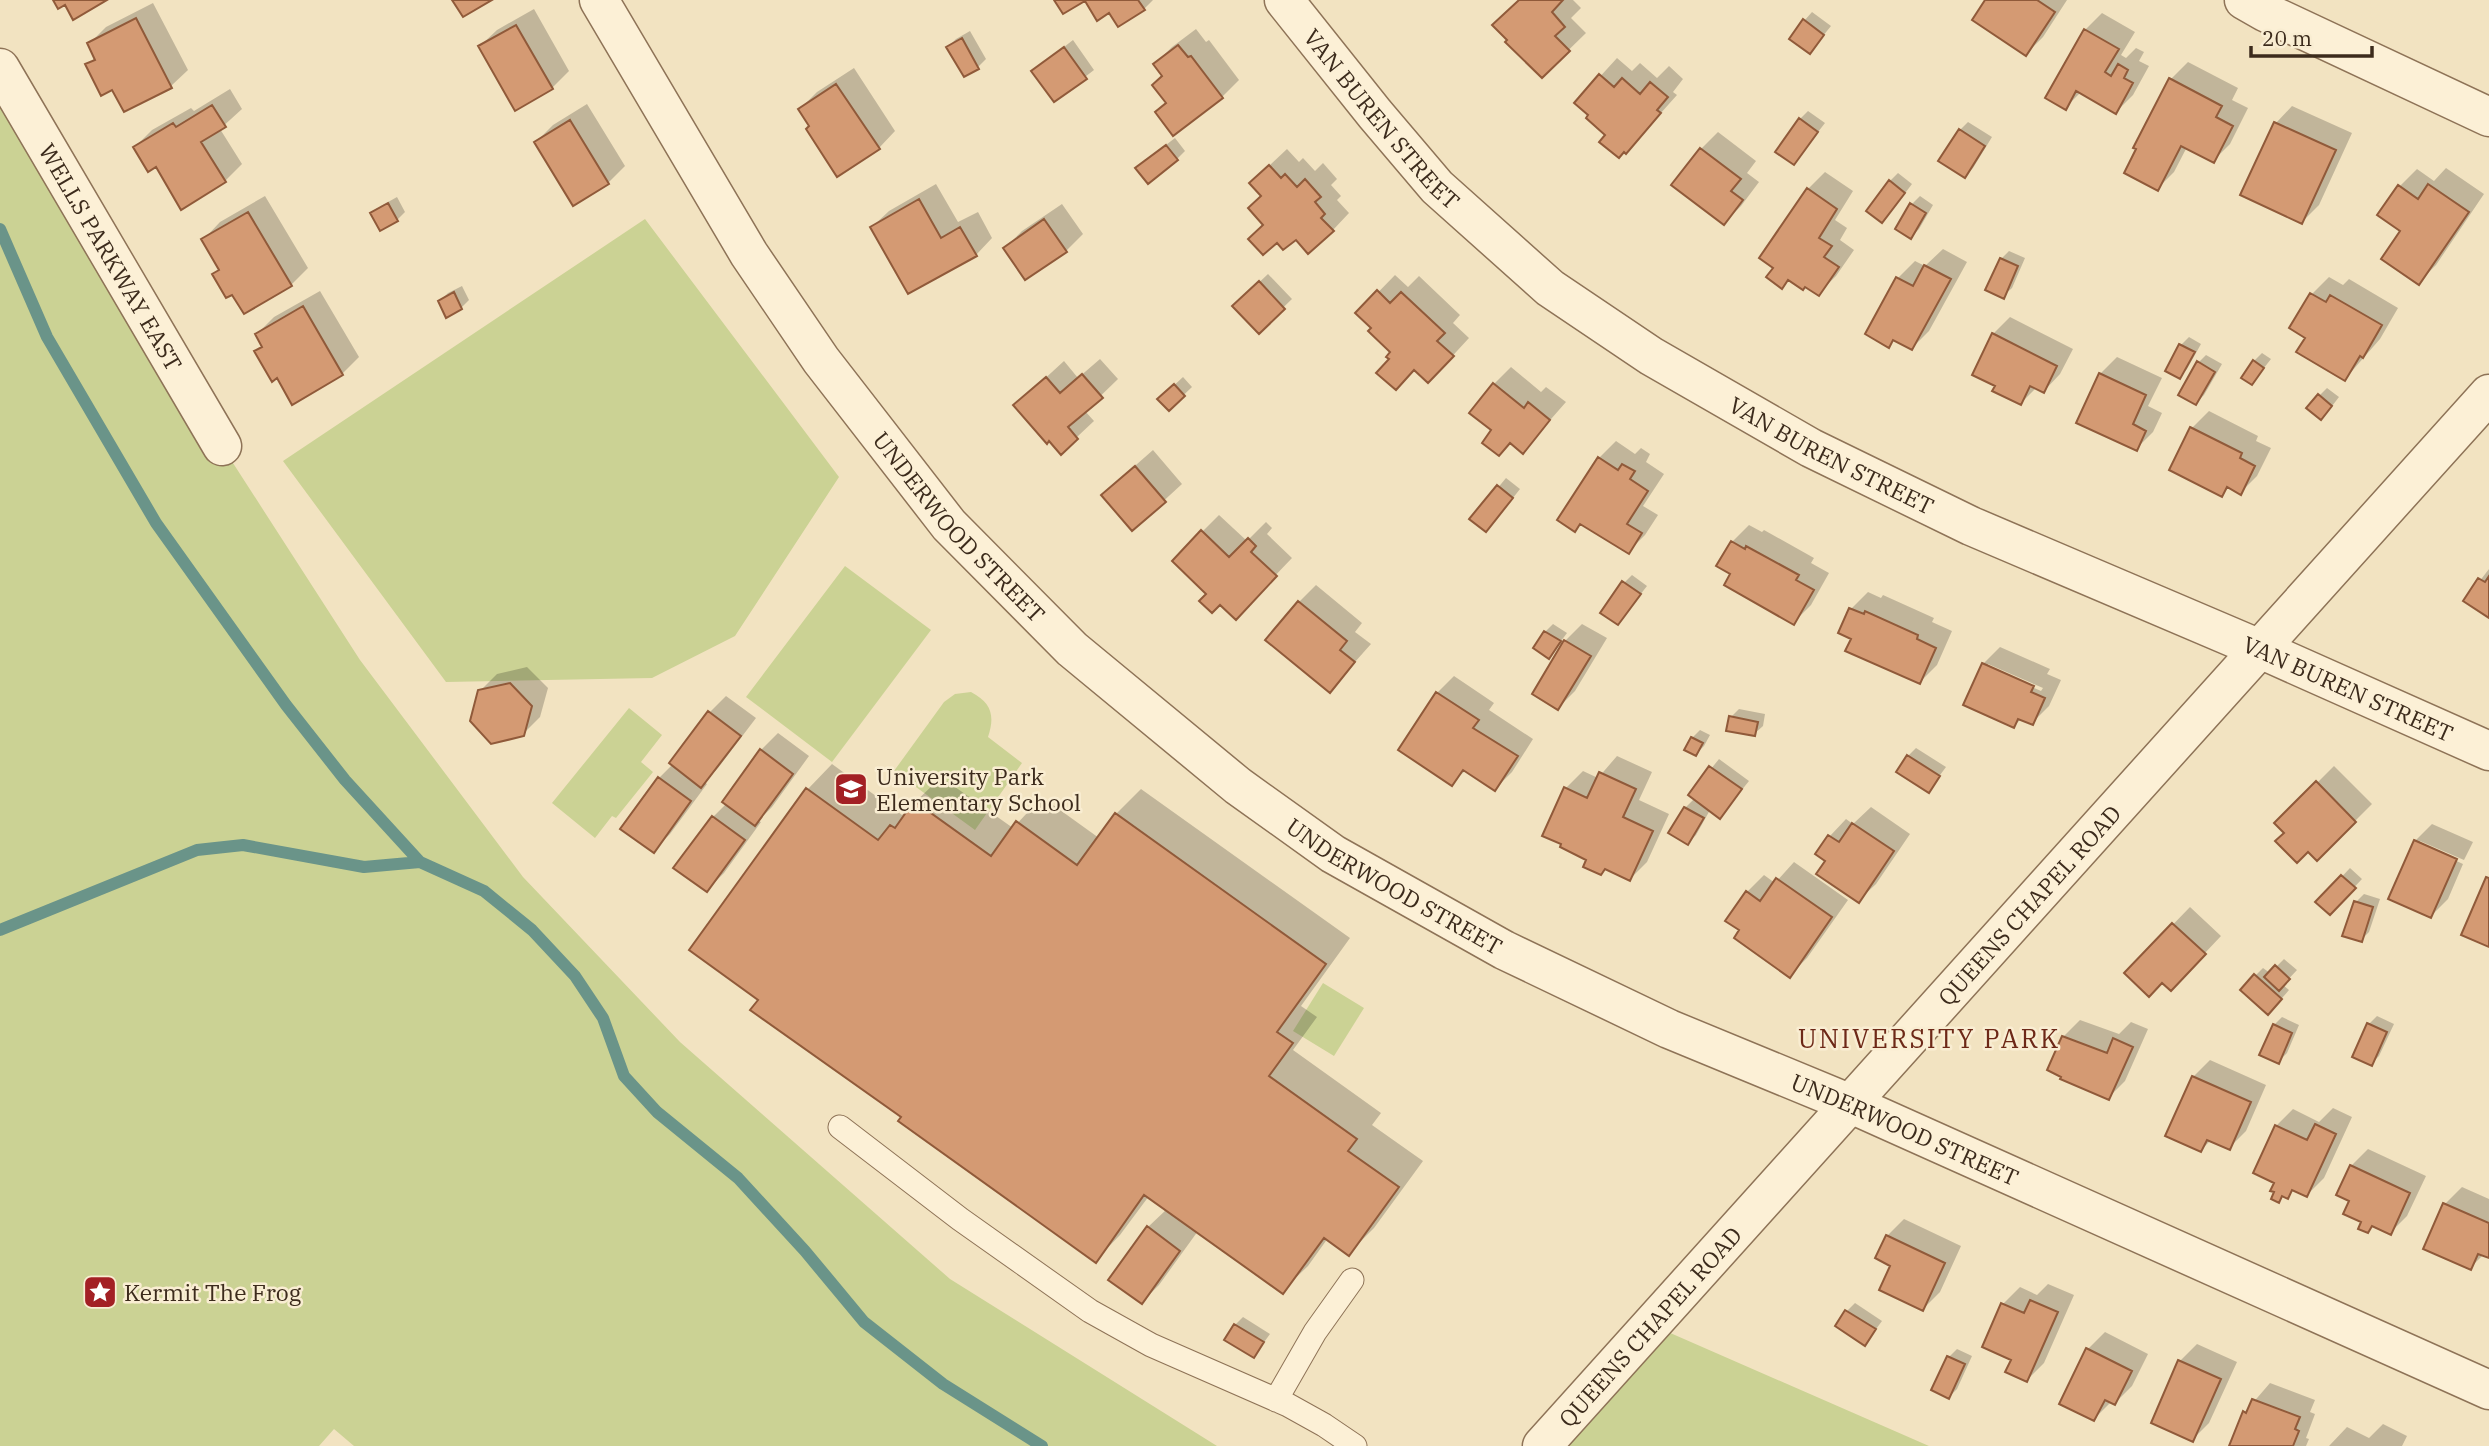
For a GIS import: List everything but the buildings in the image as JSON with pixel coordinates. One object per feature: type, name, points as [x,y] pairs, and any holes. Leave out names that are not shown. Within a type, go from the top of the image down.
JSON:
[{"type":"street","name":"UNDERWOOD STREET","points":[[599,0],[749,254],[821,360],[949,526],[1072,649],[1238,786],[1333,854],[1504,950],[1669,1029],[1851,1104],[2489,1390]]},
{"type":"street","name":"VAN BUREN STREET","points":[[1284,0],[1437,187],[1550,288],[1599,323],[1811,448],[1971,526],[2260,649],[2489,751]]},
{"type":"street","points":[[2244,0],[2489,117]]},
{"type":"street","name":"WELLS PARKWAY EAST","points":[[0,68],[222,446]]},
{"type":"street","name":"QUEENS CHAPEL ROAD","points":[[1542,1446],[2489,394]]},
{"type":"lane","points":[[840,1127],[970,1226],[1090,1311],[1151,1345],[1276,1400],[1324,1425],[1355,1446]]},
{"type":"lane","points":[[1276,1400],[1315,1332],[1352,1280]]},
{"type":"green space","points":[[0,68],[222,446],[360,660],[523,877],[680,1042],[950,1279],[1217,1446],[354,1446],[334,1429],[319,1446],[0,1446]]},
{"type":"green space","points":[[645,219],[839,477],[735,636],[652,678],[446,682],[283,461]]},
{"type":"green space","points":[[845,566],[931,630],[832,762],[746,697]]},
{"type":"green space","points":[[971,692],[984,701],[990,711],[988,737],[1022,763],[975,830],[894,771],[944,702],[955,694]]},
{"type":"green space","points":[[629,708],[662,735],[641,762],[653,772],[616,818],[612,816],[595,838],[552,803]]},
{"type":"green space","points":[[1323,983],[1364,1008],[1334,1056],[1293,1031]]},
{"type":"green space","points":[[1652,1325],[1929,1446],[1542,1446]]},
{"type":"waterway","points":[[0,229],[47,337],[156,523],[286,705],[345,780],[420,862]]},
{"type":"waterway","points":[[0,930],[197,850],[243,845],[364,867],[420,862],[484,891],[532,930],[575,976],[603,1018],[624,1076],[657,1112],[738,1178],[805,1251],[864,1322],[943,1384],[1042,1446]]},
{"type":"place","name":"University Park Elementary School","points":[[851,789]]},
{"type":"place","name":"Kermit The Frog","points":[[100,1292]]},
{"type":"district","name":"UNIVERSITY PARK","points":[[1929,1038]]}]
